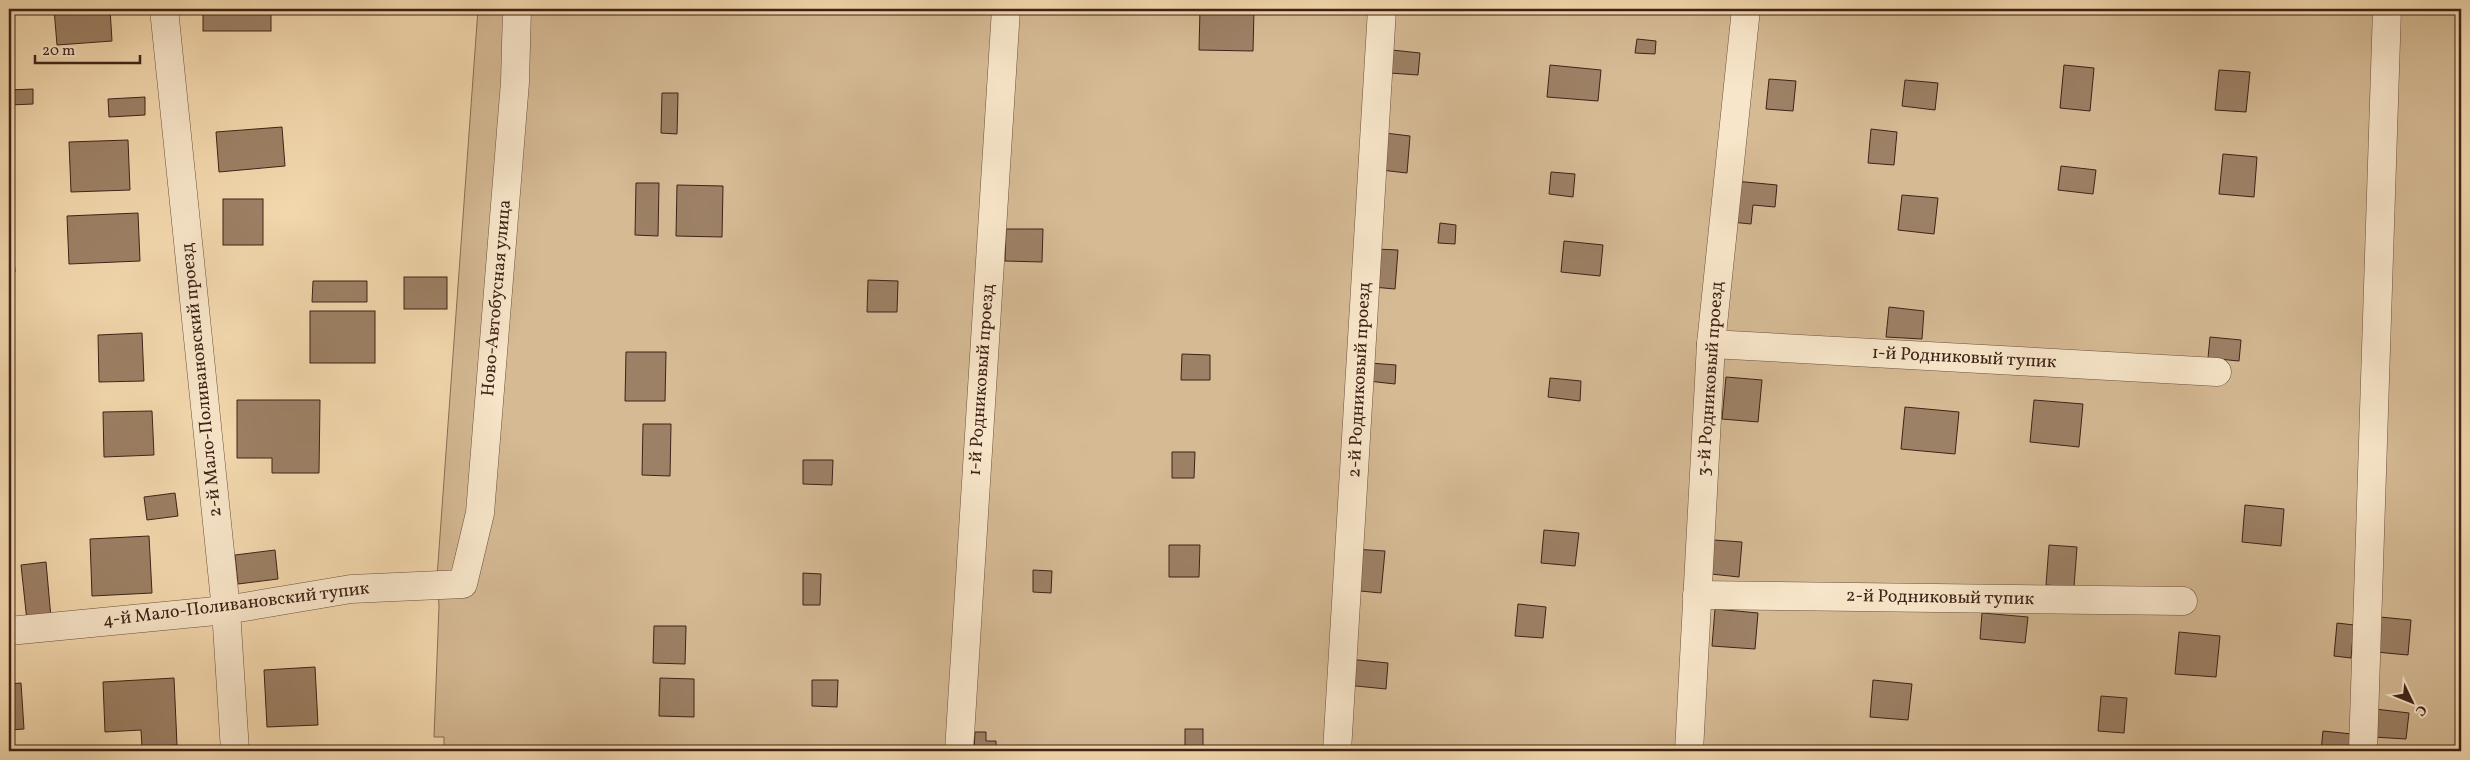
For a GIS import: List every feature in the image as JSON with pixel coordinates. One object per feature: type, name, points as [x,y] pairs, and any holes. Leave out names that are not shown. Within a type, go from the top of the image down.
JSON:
[{"type":"street","name":"2-й Мало-Поливановский проезд","points":[[164,9],[226,610],[235,751]]},
{"type":"street","name":"Ново-Автобусная улица","points":[[463,584],[480,513],[515,82],[517,9]]},
{"type":"street","name":"1-й Родниковый проезд","points":[[959,751],[1006,9]]},
{"type":"street","name":"2-й Родниковый проезд","points":[[1337,751],[1382,9]]},
{"type":"street","name":"3-й Родниковый проезд","points":[[1689,751],[1712,344],[1746,9]]},
{"type":"street","points":[[2363,751],[2387,9]]},
{"type":"street","name":"1-й Родниковый тупик","points":[[1712,344],[2217,372]]},
{"type":"street","name":"4-й Мало-Поливановский тупик","points":[[9,631],[226,610],[352,589],[463,584]]},
{"type":"street","name":"2-й Родниковый тупик","points":[[1697,595],[2183,601]]},
{"type":"shaded area","points":[[478,9],[2461,9],[2461,751],[444,751],[444,737],[434,737],[439,606],[437,577]]},
{"type":"building","points":[[54,9],[110,9],[112,41],[57,45]]},
{"type":"building","points":[[203,9],[271,9],[271,31],[203,31]]},
{"type":"building","points":[[1200,9],[1254,9],[1253,51],[1199,50]]},
{"type":"building","points":[[1637,39],[1656,41],[1655,54],[1635,53]]},
{"type":"building","points":[[1392,50],[1420,53],[1418,75],[1390,73]]},
{"type":"building","points":[[1550,65],[1601,70],[1598,101],[1547,97]]},
{"type":"building","points":[[2064,65],[2094,68],[2090,111],[2060,108]]},
{"type":"building","points":[[2219,70],[2250,72],[2246,112],[2215,110]]},
{"type":"building","points":[[1769,79],[1796,81],[1793,111],[1766,109]]},
{"type":"building","points":[[1905,80],[1938,83],[1935,110],[1902,106]]},
{"type":"building","points":[[33,89],[33,104],[9,105],[9,90]]},
{"type":"building","points":[[662,93],[678,93],[677,134],[661,133]]},
{"type":"building","points":[[145,97],[145,115],[109,117],[108,99]]},
{"type":"building","points":[[282,127],[285,166],[219,172],[216,132]]},
{"type":"building","points":[[1871,129],[1897,132],[1894,165],[1868,163]]},
{"type":"building","points":[[1385,133],[1410,136],[1407,173],[1381,170]]},
{"type":"building","points":[[128,140],[130,190],[71,192],[69,142]]},
{"type":"building","points":[[2223,154],[2257,157],[2254,197],[2219,194]]},
{"type":"building","points":[[2061,166],[2096,170],[2093,194],[2058,190]]},
{"type":"building","points":[[1551,172],[1575,174],[1573,197],[1549,194]]},
{"type":"building","points":[[1735,181],[1777,185],[1775,207],[1753,205],[1751,224],[1731,222]]},
{"type":"building","points":[[636,183],[659,183],[658,236],[635,235]]},
{"type":"building","points":[[677,185],[723,186],[722,237],[676,236]]},
{"type":"building","points":[[1902,195],[1938,198],[1934,234],[1898,230]]},
{"type":"building","points":[[223,199],[263,199],[263,245],[223,245]]},
{"type":"building","points":[[138,213],[140,261],[69,264],[67,216]]},
{"type":"building","points":[[1440,223],[1456,225],[1455,244],[1438,243]]},
{"type":"building","points":[[1006,229],[1043,229],[1042,262],[1005,261]]},
{"type":"building","points":[[1564,241],[1603,245],[1600,276],[1561,272]]},
{"type":"building","points":[[9,248],[13,248],[15,272],[9,272]]},
{"type":"building","points":[[1376,249],[1398,250],[1395,289],[1373,287]]},
{"type":"building","points":[[404,277],[447,277],[447,309],[404,309]]},
{"type":"building","points":[[868,280],[898,281],[897,312],[867,312]]},
{"type":"building","points":[[313,281],[367,281],[367,302],[312,302]]},
{"type":"building","points":[[1889,307],[1924,311],[1922,339],[1886,337]]},
{"type":"building","points":[[310,311],[375,311],[375,363],[310,363]]},
{"type":"building","points":[[142,333],[144,381],[99,382],[98,335]]},
{"type":"building","points":[[2210,337],[2241,340],[2239,361],[2208,358]]},
{"type":"building","points":[[626,352],[666,352],[665,401],[625,401]]},
{"type":"building","points":[[1182,354],[1210,355],[1210,380],[1181,380]]},
{"type":"building","points":[[1370,363],[1396,365],[1395,384],[1368,381]]},
{"type":"building","points":[[1726,377],[1762,380],[1758,422],[1722,419]]},
{"type":"building","points":[[1550,378],[1581,381],[1580,401],[1548,397]]},
{"type":"building","points":[[237,400],[320,400],[319,473],[272,473],[272,458],[237,458]]},
{"type":"building","points":[[2034,400],[2083,404],[2079,447],[2030,442]]},
{"type":"building","points":[[1905,407],[1959,412],[1955,454],[1901,449]]},
{"type":"building","points":[[152,411],[154,455],[104,457],[103,412]]},
{"type":"building","points":[[643,424],[671,424],[670,476],[642,475]]},
{"type":"building","points":[[1172,452],[1195,452],[1194,478],[1172,478]]},
{"type":"building","points":[[803,460],[833,460],[832,485],[803,484]]},
{"type":"building","points":[[175,493],[178,516],[147,520],[144,497]]},
{"type":"building","points":[[2245,505],[2284,509],[2281,546],[2242,542]]},
{"type":"building","points":[[1544,530],[1579,533],[1575,566],[1541,563]]},
{"type":"building","points":[[149,536],[152,593],[92,596],[90,539]]},
{"type":"building","points":[[1714,540],[1742,542],[1739,577],[1711,574]]},
{"type":"building","points":[[1169,545],[1200,545],[1199,577],[1169,577]]},
{"type":"building","points":[[2049,545],[2077,547],[2074,587],[2046,585]]},
{"type":"building","points":[[1353,549],[1385,551],[1381,593],[1350,590]]},
{"type":"building","points":[[275,550],[278,579],[238,584],[235,555]]},
{"type":"building","points":[[46,562],[51,618],[27,621],[21,565]]},
{"type":"building","points":[[1033,570],[1052,571],[1051,593],[1033,592]]},
{"type":"building","points":[[803,573],[821,574],[820,605],[803,605]]},
{"type":"building","points":[[1518,604],[1546,607],[1543,638],[1515,636]]},
{"type":"building","points":[[1715,609],[1758,613],[1755,649],[1712,646]]},
{"type":"building","points":[[1982,613],[2028,617],[2025,643],[1980,639]]},
{"type":"building","points":[[2380,617],[2411,620],[2408,655],[2376,652]]},
{"type":"building","points":[[2337,623],[2354,625],[2351,658],[2334,656]]},
{"type":"building","points":[[654,626],[686,626],[685,664],[653,663]]},
{"type":"building","points":[[2179,632],[2220,636],[2216,677],[2175,674]]},
{"type":"building","points":[[1348,659],[1388,663],[1386,689],[1346,685]]},
{"type":"building","points":[[315,667],[318,725],[267,727],[264,670]]},
{"type":"building","points":[[174,678],[177,745],[142,747],[141,730],[105,732],[103,682]]},
{"type":"building","points":[[660,678],[694,679],[694,717],[659,716]]},
{"type":"building","points":[[812,680],[838,680],[837,707],[812,706]]},
{"type":"building","points":[[1873,680],[1912,684],[1908,720],[1870,717]]},
{"type":"building","points":[[21,683],[24,729],[9,730],[9,684]]},
{"type":"building","points":[[2101,696],[2127,698],[2124,733],[2098,731]]},
{"type":"building","points":[[2375,709],[2409,713],[2406,739],[2373,737]]},
{"type":"building","points":[[1185,729],[1203,729],[1203,747],[1185,747]]},
{"type":"building","points":[[2323,731],[2352,734],[2350,751],[2321,751]]},
{"type":"building","points":[[975,732],[986,732],[986,741],[996,741],[996,751],[974,751]]},
{"type":"building","points":[[1153,748],[1177,749],[1177,751],[1153,751]]}]
